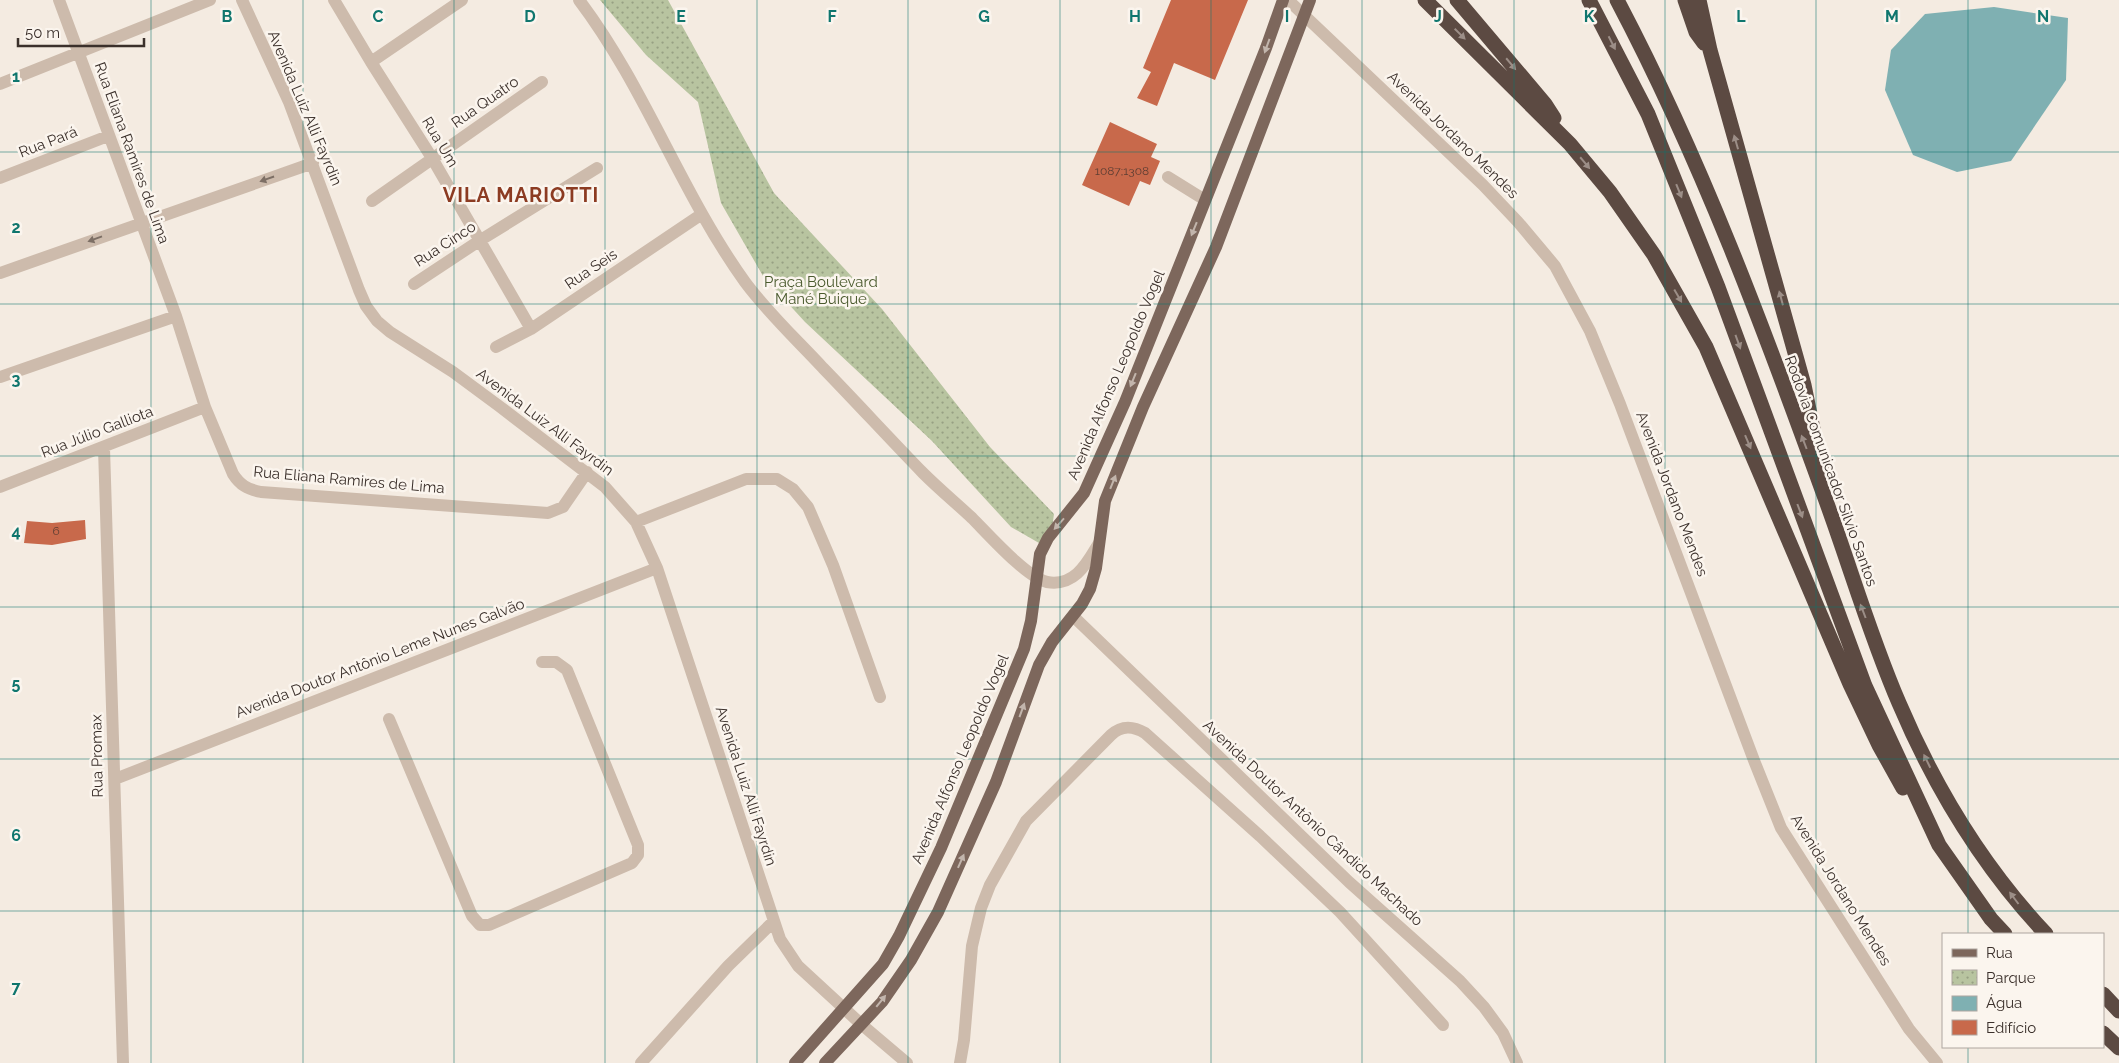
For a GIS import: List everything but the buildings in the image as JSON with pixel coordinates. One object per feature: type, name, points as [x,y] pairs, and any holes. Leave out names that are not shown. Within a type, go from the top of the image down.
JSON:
[{"type":"highway","points":[[1425,0],[1570,144],[1610,192],[1654,255],[1706,346],[1850,684],[1887,760],[1939,845],[1991,919],[2004,933]]},
{"type":"highway","points":[[1456,0],[1545,104],[1570,144]]},
{"type":"highway","points":[[1589,0],[1648,114],[1718,287],[1865,686],[1939,845]]},
{"type":"highway","name":"Rodovia Comunicador Silvio Santos","points":[[1617,0],[1675,118],[1734,258],[1826,499],[1859,600],[1899,703],[1941,790],[1977,848],[2020,906],[2045,933]]},
{"type":"highway","points":[[1685,0],[1696,32],[1710,50]]},
{"type":"highway","points":[[1699,0],[1710,50],[1804,385],[1820,453],[1826,499]]},
{"type":"highway","points":[[2104,995],[2119,1011]]},
{"type":"highway","points":[[2104,1034],[2119,1048]]},
{"type":"main road","name":"Avenida Alfonso Leopoldo Vogel","points":[[795,1063],[883,964],[899,936],[941,848],[1024,649],[1031,621],[1040,554],[1048,538],[1084,493],[1125,402],[1266,48],[1283,0]]},
{"type":"main road","points":[[825,1063],[882,1002],[911,960],[938,912],[996,782],[1039,664],[1052,642],[1074,617],[1090,589],[1096,568],[1105,501],[1143,407],[1216,247],[1310,0]]},
{"type":"street","name":"Rua Eliana Ramires de Lima","points":[[59,0],[176,316],[205,408],[233,474],[245,488],[261,492],[548,513],[563,506],[586,472]]},
{"type":"street","points":[[0,84],[210,0]]},
{"type":"street","name":"Avenida Luiz Alli Fayrdin","points":[[242,0],[289,102],[359,290],[366,306],[377,321],[390,332],[453,372],[586,472],[605,487],[636,522],[657,568],[780,939],[798,966],[907,1063]]},
{"type":"street","name":"Rua Um","points":[[334,0],[370,62],[432,158],[531,329]]},
{"type":"street","points":[[370,62],[462,0]]},
{"type":"street","points":[[579,0],[626,74],[702,214],[746,282],[775,318],[925,474],[1014,559],[1036,577],[1045,582],[1060,582],[1075,576],[1082,570],[1099,543]]},
{"type":"street","name":"Avenida Jordano Mendes","points":[[1288,0],[1483,185],[1518,222],[1555,266],[1590,331],[1620,404],[1755,762],[1782,828],[1909,1029],[1937,1063]]},
{"type":"street","name":"Rua Quatro","points":[[372,201],[542,82]]},
{"type":"street","name":"Rua Pará","points":[[0,178],[108,136]]},
{"type":"street","points":[[0,273],[140,222],[313,163]]},
{"type":"street","name":"Rua Cinco","points":[[414,284],[479,241],[597,168]]},
{"type":"street","points":[[1168,177],[1205,200]]},
{"type":"street","name":"Rua Seis","points":[[496,347],[531,329],[702,214]]},
{"type":"street","points":[[0,377],[176,316]]},
{"type":"street","name":"Rua Júlio Galliota","points":[[0,487],[205,408]]},
{"type":"street","name":"Rua Promax","points":[[104,448],[123,1063]]},
{"type":"street","points":[[636,522],[746,479],[777,479],[793,489],[808,507],[833,565],[880,698]]},
{"type":"street","name":"Avenida Doutor Antônio Leme Nunes Galvão","points":[[115,778],[657,568]]},
{"type":"street","name":"Avenida Doutor Antônio Cândido Machado","points":[[1074,617],[1349,882],[1460,981],[1484,1007],[1503,1033],[1517,1063]]},
{"type":"street","points":[[389,719],[472,916],[480,925],[489,925],[632,863],[638,855],[638,845],[567,670],[556,662],[542,662]]},
{"type":"street","points":[[960,1063],[964,1040],[972,946],[981,908],[990,885],[1026,821],[1111,735],[1118,729],[1127,728],[1136,728],[1146,734],[1260,836],[1340,912],[1443,1025]]},
{"type":"street","points":[[641,1063],[728,966],[774,921]]},
{"type":"green space","name":"Praça Boulevard Mané Buique","points":[[600,0],[668,0],[774,193],[882,309],[990,447],[1054,514],[1051,535],[1039,543],[1011,527],[932,441],[805,322],[763,276],[721,203],[698,102],[646,55]]},
{"type":"water","points":[[1994,7],[2068,18],[2066,80],[2011,161],[1957,172],[1913,155],[1885,90],[1891,50],[1925,14]]},
{"type":"district","name":"VILA MARIOTTI","points":[[521,195]]}]
